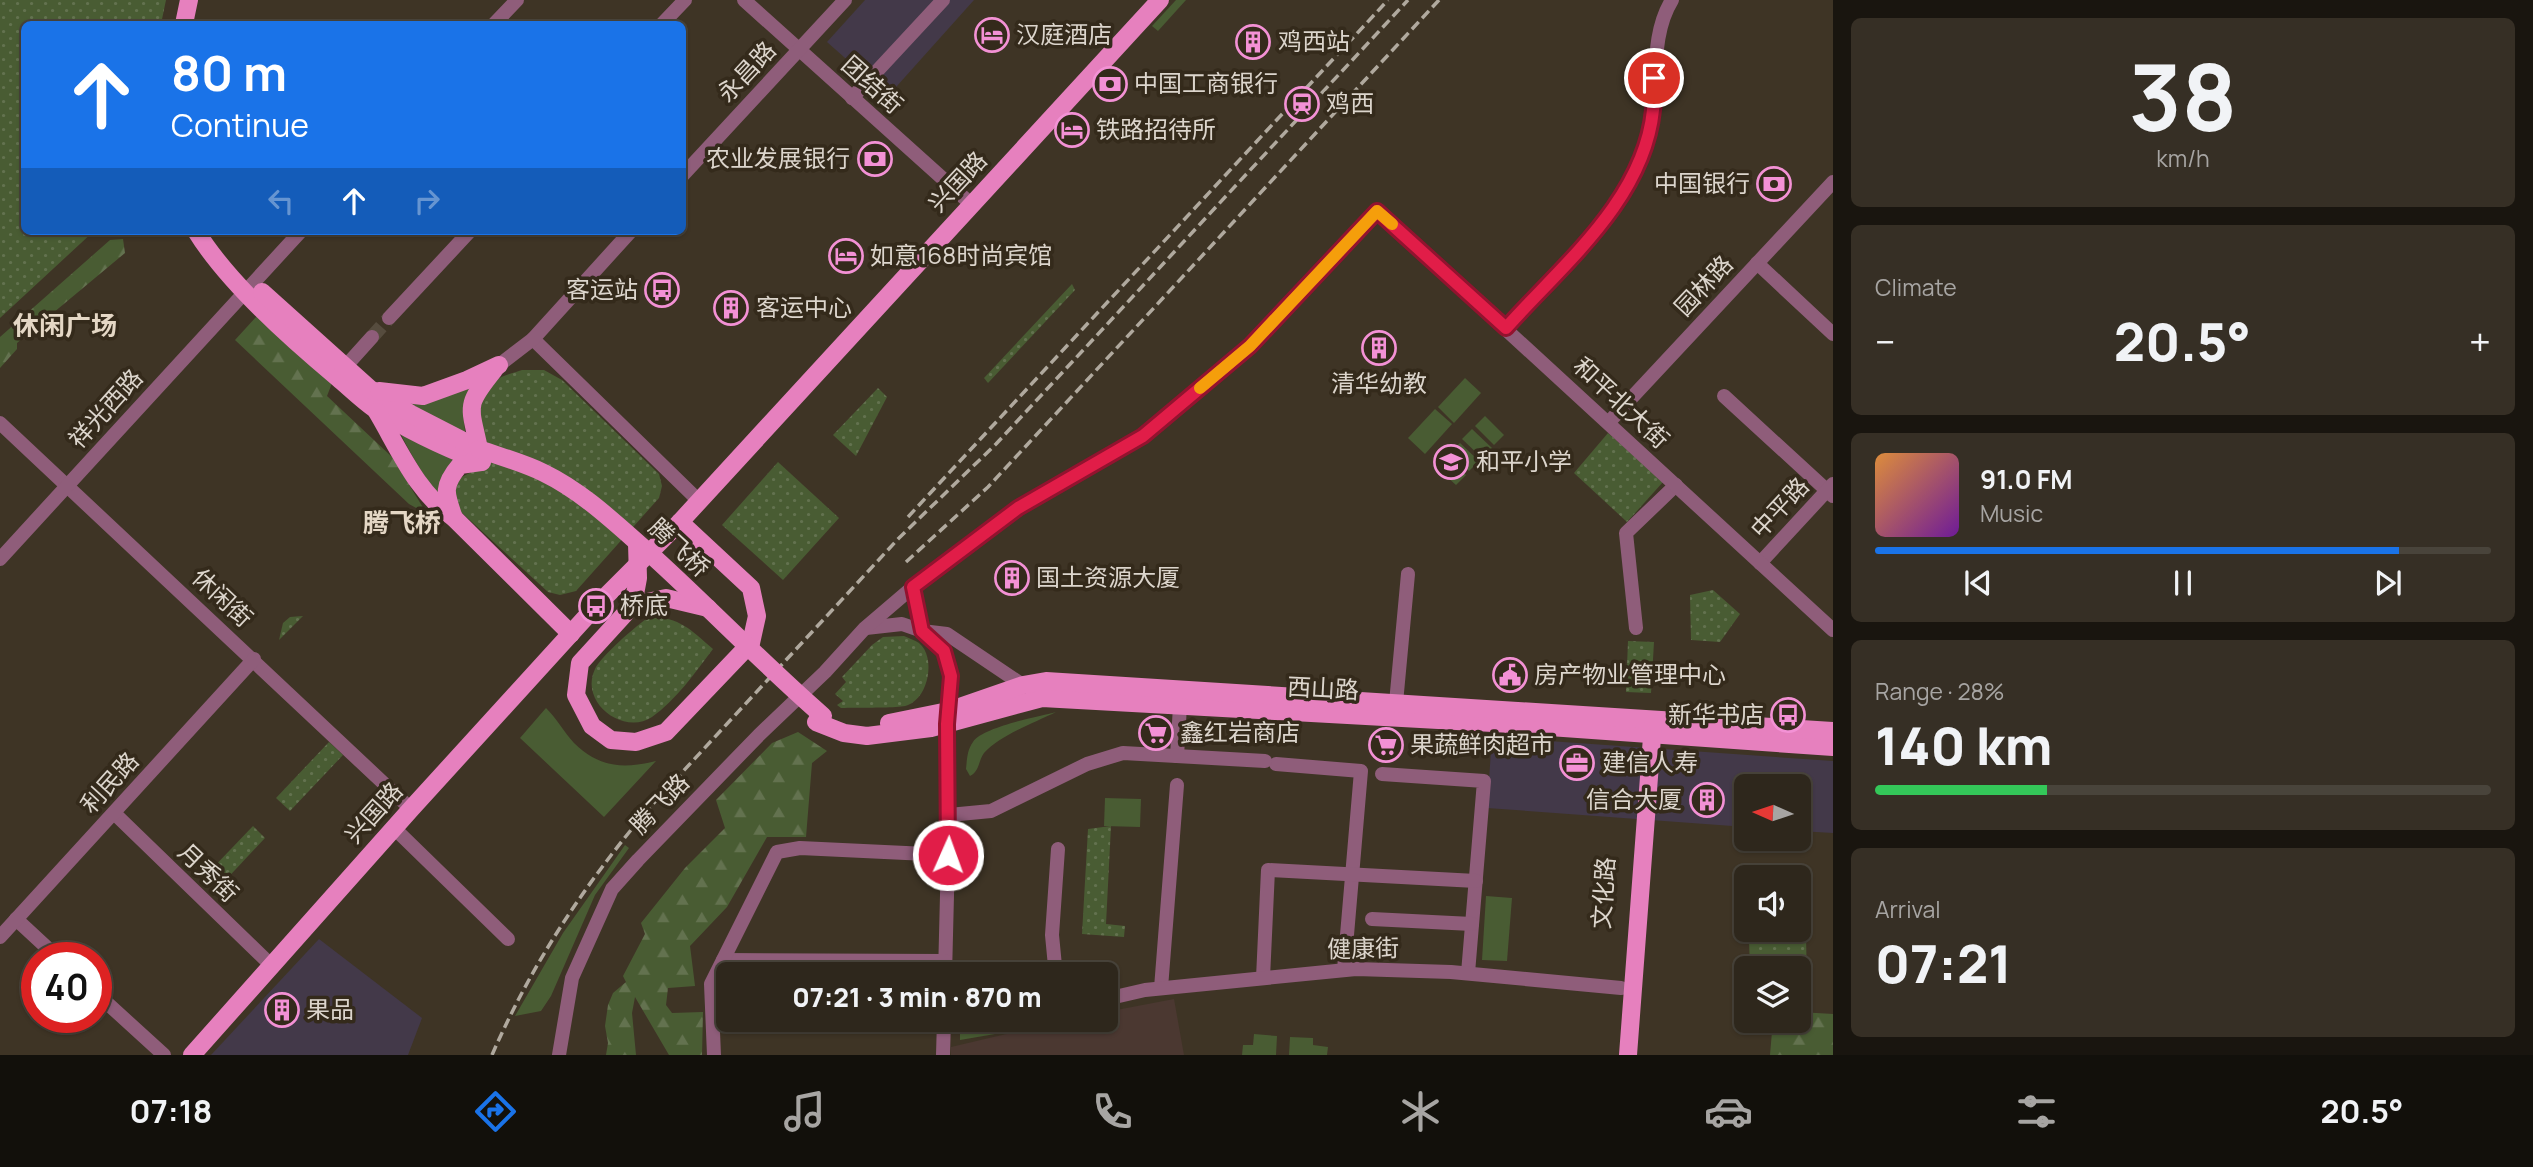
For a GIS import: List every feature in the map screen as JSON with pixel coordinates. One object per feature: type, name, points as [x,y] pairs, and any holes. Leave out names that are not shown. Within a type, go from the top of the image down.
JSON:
[{"type":"main road","points":[[174,21],[178,0]]},
{"type":"main road","points":[[185,21],[189,0]]},
{"type":"main road","name":"兴国路","points":[[192,1055],[411,808],[596,606],[680,522],[1160,0]]},
{"type":"main road","points":[[199,235],[213,254],[249,287],[370,389],[480,455]]},
{"type":"main road","points":[[212,235],[249,287],[298,345],[375,409],[416,431],[480,455]]},
{"type":"main road","points":[[370,389],[423,396],[499,365]]},
{"type":"main road","points":[[480,455],[470,413],[474,394],[499,365]]},
{"type":"main road","points":[[375,409],[414,477],[439,508],[454,518],[571,634]]},
{"type":"main road","points":[[454,518],[446,496],[448,479],[460,465],[480,455]]},
{"type":"main road","name":"腾飞桥","points":[[480,455],[544,474],[581,496],[689,603],[820,719]]},
{"type":"main road","points":[[680,522],[751,588],[757,617],[751,643],[666,732],[636,742],[611,740],[592,726],[576,695],[580,663],[633,605],[666,598],[708,608]]},
{"type":"main road","points":[[633,605],[638,550]]},
{"type":"main road","name":"腾飞桥","points":[[638,550],[708,608],[820,719]]},
{"type":"main road","name":"西山路","points":[[948,718],[1023,685],[1046,681],[1396,703],[1833,747]]},
{"type":"main road","name":"西山路","points":[[820,719],[844,733],[867,736],[1042,698],[1528,725],[1833,731]]},
{"type":"main road","name":"文化路","points":[[1616,1055],[1625,997],[1649,728]]},
{"type":"main road","name":"文化路","points":[[1625,997],[1628,1055]]},
{"type":"street","points":[[497,21],[517,0]]},
{"type":"street","points":[[665,21],[685,0]]},
{"type":"street","name":"团结街","points":[[744,0],[971,204]]},
{"type":"street","name":"永昌路","points":[[686,172],[845,0]]},
{"type":"street","points":[[852,98],[943,0]]},
{"type":"street","points":[[1506,328],[1593,233],[1613,208],[1633,174],[1653,111],[1658,42],[1672,0]]},
{"type":"street","name":"园林路","points":[[1609,422],[1833,182]]},
{"type":"street","name":"和平北大街","points":[[1377,211],[1833,630]]},
{"type":"street","name":"腾飞路","points":[[559,1055],[572,978],[612,889],[759,735],[865,628],[913,587],[1018,508],[1143,436],[1250,346],[1377,211]]},
{"type":"street","name":"祥光西路","points":[[0,559],[297,235]]},
{"type":"street","points":[[389,318],[466,235]]},
{"type":"street","points":[[499,365],[533,339],[622,235]]},
{"type":"street","points":[[1757,263],[1833,334]]},
{"type":"street","points":[[345,367],[372,337]]},
{"type":"street","points":[[533,339],[699,501]]},
{"type":"street","points":[[1724,396],[1831,490]]},
{"type":"street","name":"休闲街","points":[[0,423],[411,808]]},
{"type":"street","points":[[1636,628],[1626,533],[1676,485]]},
{"type":"street","name":"中平路","points":[[1760,563],[1831,490]]},
{"type":"street","points":[[1396,703],[1408,574]]},
{"type":"street","points":[[913,587],[922,631],[944,651],[951,676],[948,718],[949,815],[945,962]]},
{"type":"street","points":[[865,628],[902,624],[922,631],[947,634],[1042,698]]},
{"type":"street","name":"利民路","points":[[0,937],[254,659]]},
{"type":"street","points":[[1177,755],[1180,706]]},
{"type":"street","points":[[949,815],[992,811],[1087,764],[1123,753],[1270,762],[1361,771],[1345,970]]},
{"type":"street","points":[[1382,774],[1484,781],[1468,973]]},
{"type":"street","points":[[1161,988],[1177,785]]},
{"type":"street","name":"月秀街","points":[[114,813],[271,965]]},
{"type":"street","points":[[394,828],[508,939]]},
{"type":"street","points":[[714,1055],[711,984],[777,852],[800,848],[948,855]]},
{"type":"street","points":[[1055,962],[1052,935],[1058,849]]},
{"type":"street","points":[[1263,978],[1268,870],[1476,880]]},
{"type":"street","points":[[16,919],[41,942]]},
{"type":"street","points":[[1372,919],[1472,924]]},
{"type":"street","points":[[723,960],[778,962]]},
{"type":"street","name":"健康街","points":[[1118,997],[1161,988],[1345,970],[1468,973],[1625,997]]},
{"type":"street","points":[[112,1008],[164,1055]]},
{"type":"street","points":[[943,1055],[944,1032]]},
{"type":"shaded area","points":[[865,0],[974,0],[888,96],[827,42]]},
{"type":"shaded area","points":[[1492,737],[1833,761],[1833,833],[1811,832],[1811,774],[1734,774],[1734,826],[1487,808]]},
{"type":"shaded area","points":[[319,939],[422,1018],[408,1055],[211,1055]]},
{"type":"shaded area","points":[[1174,999],[1184,1055],[951,1055],[951,1047],[1014,1032],[1118,1032],[1118,1010]]},
{"type":"green space","points":[[0,0],[166,0],[162,21],[21,21],[21,235],[90,235],[0,318]]},
{"type":"green space","points":[[1176,0],[1186,0],[1158,31],[1152,26]]},
{"type":"green space","points":[[123,239],[125,253],[17,343],[17,349],[0,368],[0,337],[110,240]]},
{"type":"green space","points":[[1072,284],[1075,290],[988,383],[984,378]]},
{"type":"green space","points":[[257,316],[332,383],[327,396],[392,457],[427,514],[409,504],[235,340]]},
{"type":"green space","points":[[522,370],[544,370],[562,380],[659,474],[662,486],[659,498],[576,591],[560,595],[548,592],[460,511],[454,489],[460,478],[473,471],[475,422],[481,399],[498,379]]},
{"type":"green space","points":[[1465,378],[1481,393],[1454,423],[1438,407]]},
{"type":"green space","points":[[474,384],[463,413],[465,431],[455,460],[445,471],[439,487],[443,504],[413,458],[389,408]]},
{"type":"green space","points":[[878,388],[887,397],[856,456],[833,435]]},
{"type":"green space","points":[[1435,409],[1452,424],[1425,454],[1408,438]]},
{"type":"green space","points":[[1485,416],[1504,435],[1494,445],[1475,426]]},
{"type":"green space","points":[[1472,429],[1492,448],[1482,458],[1462,439]]},
{"type":"green space","points":[[1608,433],[1663,482],[1627,522],[1574,473]]},
{"type":"green space","points":[[1460,443],[1479,461],[1469,471],[1450,453]]},
{"type":"green space","points":[[1446,456],[1466,475],[1456,485],[1436,467]]},
{"type":"green space","points":[[778,462],[839,518],[783,580],[722,525]]},
{"type":"green space","points":[[1713,590],[1740,614],[1720,642],[1691,640],[1690,595]]},
{"type":"green space","points":[[303,616],[279,640],[283,623],[290,617]]},
{"type":"green space","points":[[649,617],[677,622],[713,649],[685,686],[652,717],[641,722],[617,719],[598,704],[593,693],[595,669],[604,657]]},
{"type":"green space","points":[[904,636],[919,643],[924,649],[929,667],[925,686],[915,701],[896,707],[841,708],[837,705],[843,701],[835,694],[846,682],[842,677],[872,645],[883,637]]},
{"type":"green space","points":[[1628,641],[1654,642],[1651,693],[1626,692]]},
{"type":"green space","points":[[546,708],[574,743],[603,762],[633,765],[656,761],[604,817],[520,738]]},
{"type":"green space","points":[[1056,712],[1008,735],[991,747],[984,753],[976,771],[970,776],[966,769],[968,755],[971,745],[979,737],[1011,723]]},
{"type":"green space","points":[[798,732],[827,751],[812,763],[806,837],[767,837],[727,907],[690,946],[695,986],[668,988],[666,1005],[672,1013],[703,1012],[702,1055],[669,1055],[635,997],[632,1013],[636,1055],[606,1055],[608,1043],[605,1026],[608,1005],[613,993],[626,982],[623,976],[645,934],[641,923],[685,868],[725,828],[716,800],[772,743]]},
{"type":"green space","points":[[329,742],[343,755],[290,811],[276,798]]},
{"type":"green space","points":[[1105,798],[1141,799],[1140,827],[1104,826]]},
{"type":"green space","points":[[253,826],[265,838],[221,885],[208,873]]},
{"type":"green space","points":[[1111,826],[1106,924],[1125,926],[1124,937],[1082,934],[1088,829]]},
{"type":"green space","points":[[625,845],[629,848],[595,895],[551,996],[541,1011],[515,1016],[563,933]]},
{"type":"green space","points":[[1486,896],[1512,898],[1507,961],[1482,960]]},
{"type":"green space","points":[[1749,942],[1806,942],[1806,956],[1750,956]]},
{"type":"green space","points":[[1811,1013],[1833,1014],[1833,1055],[1770,1055],[1772,1033],[1811,1033]]},
{"type":"green space","points":[[960,1032],[1002,1032],[1001,1033],[960,1040]]},
{"type":"green space","points":[[1254,1034],[1277,1036],[1276,1055],[1242,1055],[1243,1045],[1253,1045]]},
{"type":"green space","points":[[1290,1037],[1313,1038],[1313,1045],[1328,1047],[1327,1055],[1289,1055]]},
{"type":"tunnel","points":[[372,337],[389,318]]},
{"type":"railway","points":[[908,517],[1388,0]]},
{"type":"railway","points":[[492,1055],[525,988],[562,925],[604,864],[651,806],[898,539],[996,444],[1408,0]]},
{"type":"railway","points":[[906,562],[988,487],[1439,0]]},
{"type":"slow traffic","points":[[1200,388],[1250,346],[1377,211],[1392,224]]},
{"type":"place","name":"汉庭酒店","points":[[992,35]]},
{"type":"place","name":"鸡西站","points":[[1253,42]]},
{"type":"place","name":"中国工商银行","points":[[1110,84]]},
{"type":"place","name":"鸡西","points":[[1302,104]]},
{"type":"place","name":"铁路招待所","points":[[1072,130]]},
{"type":"place","name":"农业发展银行","points":[[875,159]]},
{"type":"place","name":"中国银行","points":[[1774,184]]},
{"type":"place","name":"如意168时尚宾馆","points":[[846,256]]},
{"type":"place","name":"客运站","points":[[662,290]]},
{"type":"place","name":"客运中心","points":[[731,308]]},
{"type":"place","name":"清华幼教","points":[[1379,348]]},
{"type":"place","name":"和平小学","points":[[1451,462]]},
{"type":"place","name":"国土资源大厦","points":[[1012,578]]},
{"type":"place","name":"桥底","points":[[596,606]]},
{"type":"place","name":"房产物业管理中心","points":[[1510,675]]},
{"type":"place","name":"新华书店","points":[[1788,715]]},
{"type":"place","name":"鑫红岩商店","points":[[1156,733]]},
{"type":"place","name":"果蔬鲜肉超市","points":[[1386,745]]},
{"type":"place","name":"建信人寿","points":[[1577,763]]},
{"type":"place","name":"信合大厦","points":[[1707,800]]},
{"type":"place","name":"果品","points":[[282,1010]]},
{"type":"district","name":"休闲广场","points":[[65,326]]},
{"type":"district","name":"腾飞桥","points":[[402,523]]},
{"type":"route","points":[[948,855],[947,724],[951,676],[944,651],[922,631],[913,587],[1018,508],[1143,436],[1250,346],[1377,211],[1506,328],[1613,208],[1633,174],[1645,143],[1653,111],[1654,78]]}]
